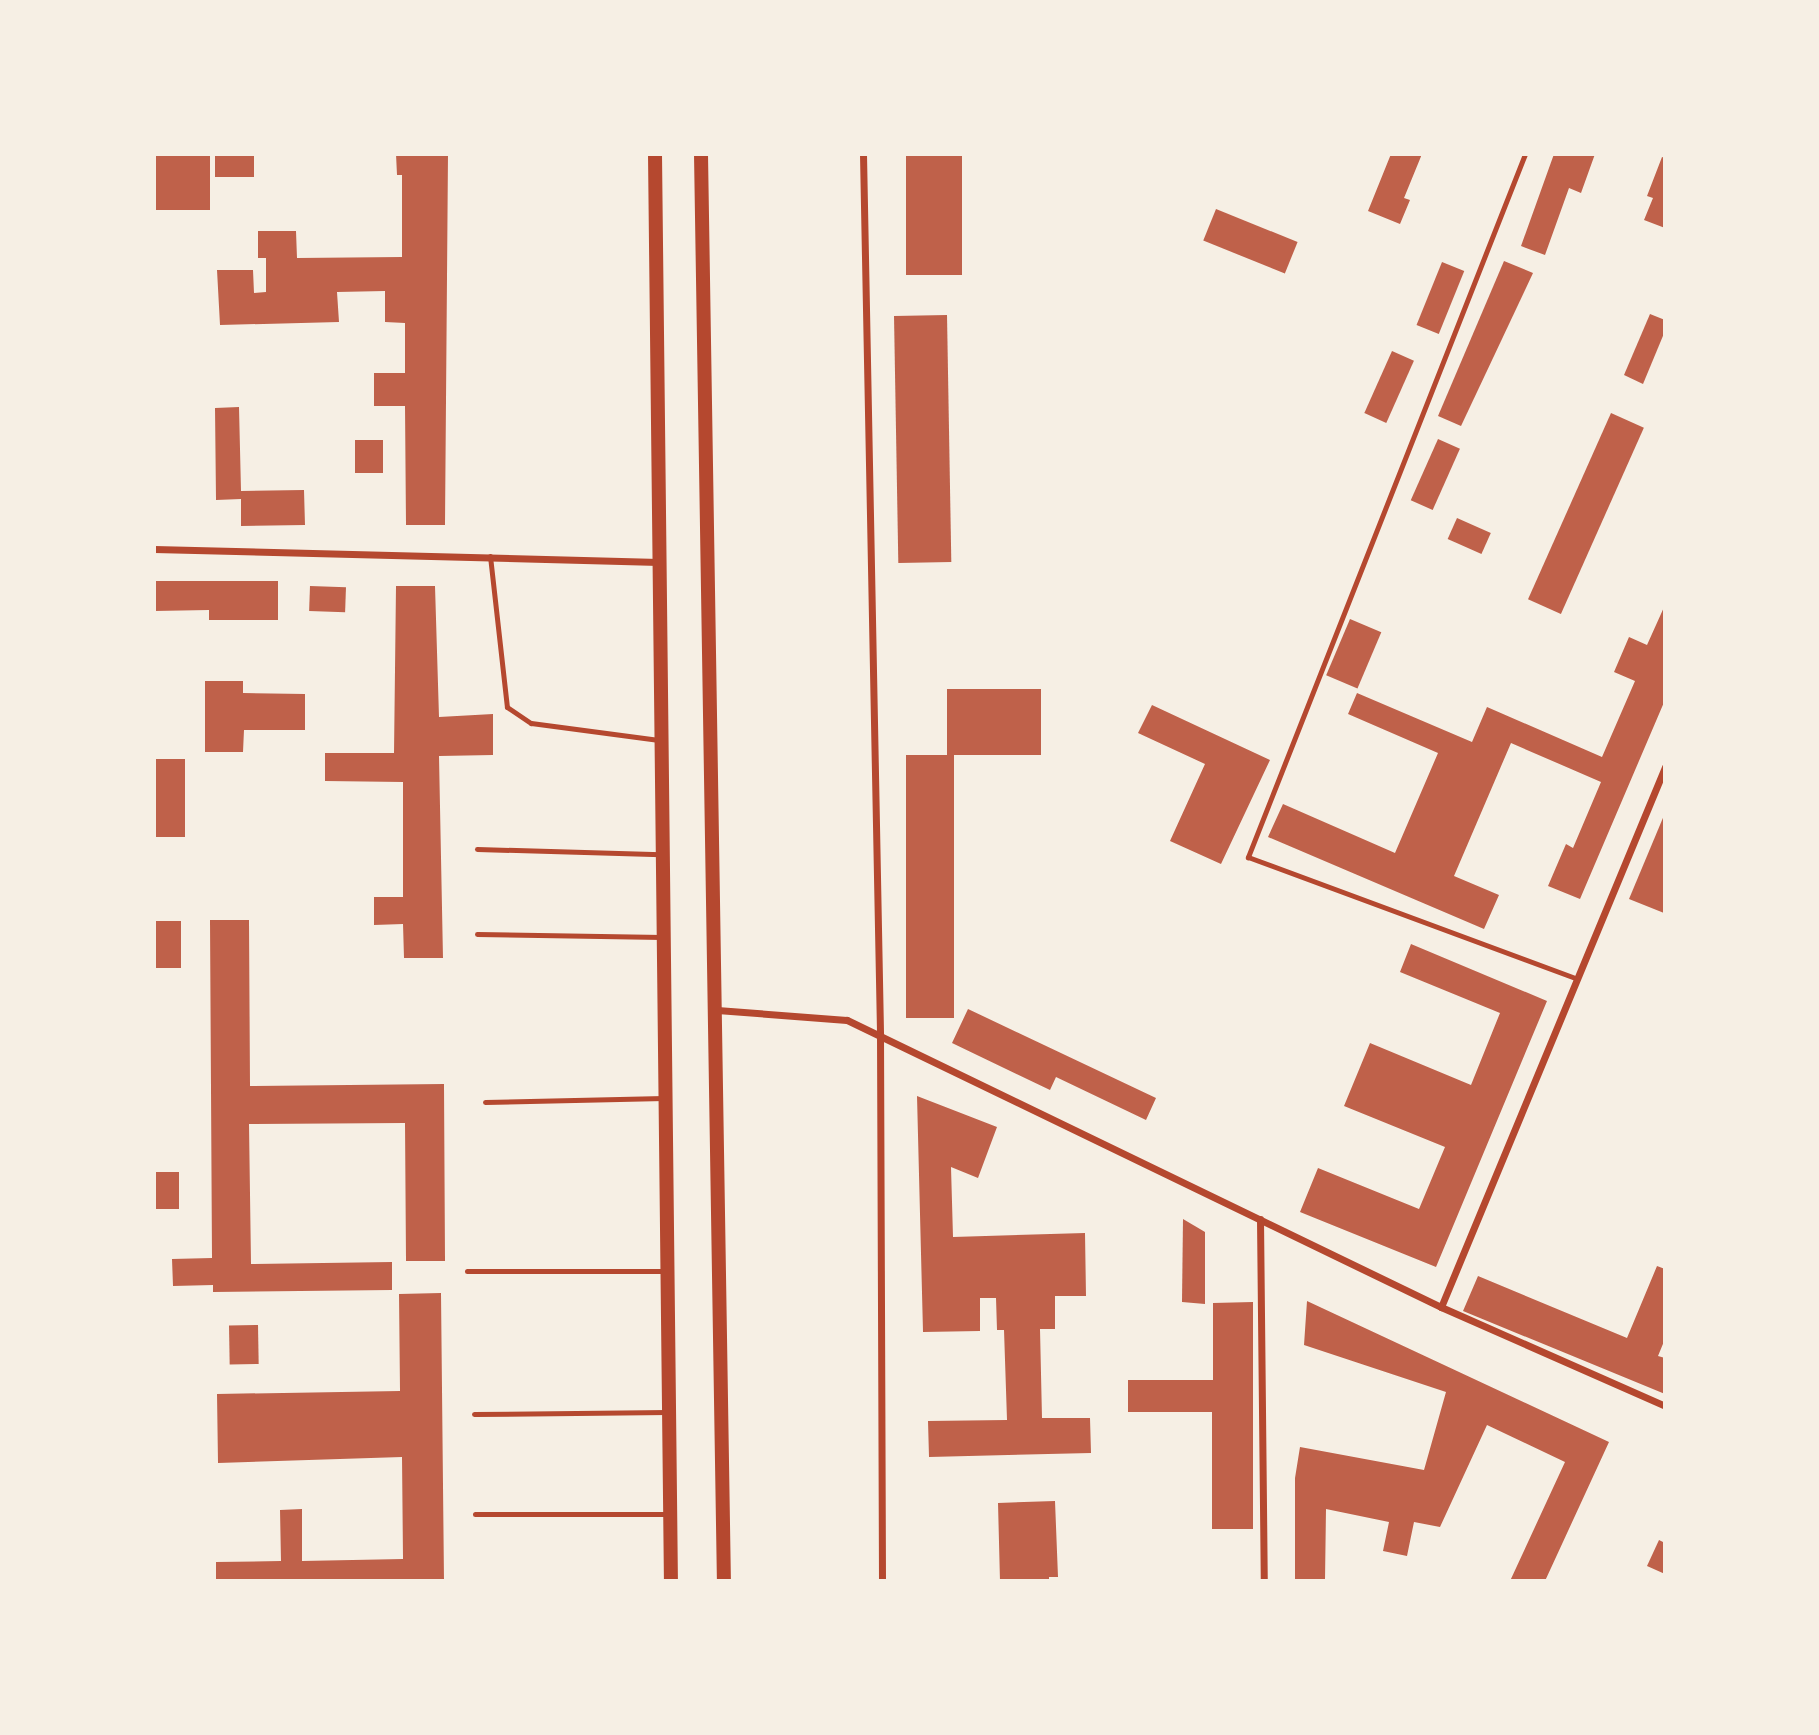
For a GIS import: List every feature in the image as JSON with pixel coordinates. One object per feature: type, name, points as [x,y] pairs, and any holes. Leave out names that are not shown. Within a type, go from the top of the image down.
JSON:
[{"type":"main road","points":[[655,154],[659,740],[671,1581]]},
{"type":"main road","points":[[701,154],[717,1010],[724,1581]]},
{"type":"street","points":[[863,154],[880,1035],[882,1581]]},
{"type":"street","points":[[154,549],[659,562]]},
{"type":"street","points":[[1441,1307],[1665,767]]},
{"type":"street","points":[[717,1010],[848,1020],[1441,1307],[1665,1406]]},
{"type":"street","points":[[1260,1219],[1264,1581]]},
{"type":"lane","points":[[1525,154],[1248,857],[1577,979]]},
{"type":"lane","points":[[490,556],[507,707],[531,723],[659,740]]},
{"type":"lane","points":[[477,849],[661,854]]},
{"type":"lane","points":[[477,934],[662,937]]},
{"type":"lane","points":[[485,1102],[664,1098]]},
{"type":"lane","points":[[467,1271],[666,1271]]},
{"type":"lane","points":[[474,1414],[668,1412]]},
{"type":"lane","points":[[475,1514],[670,1514]]},
{"type":"building","points":[[154,154],[210,154],[210,210],[154,210]]},
{"type":"building","points":[[215,154],[254,154],[254,177],[215,177]]},
{"type":"building","points":[[396,154],[448,154],[445,525],[406,525],[405,406],[374,406],[374,373],[405,373],[405,323],[385,322],[385,291],[337,292],[339,322],[220,325],[217,270],[253,270],[254,293],[266,292],[266,258],[258,258],[258,231],[296,231],[297,258],[402,257],[402,175],[397,175]]},
{"type":"building","points":[[906,154],[962,154],[962,275],[906,275]]},
{"type":"building","points":[[1391,154],[1422,154],[1404,198],[1410,200],[1400,224],[1368,211]]},
{"type":"building","points":[[1554,154],[1595,154],[1581,193],[1569,188],[1545,255],[1521,246]]},
{"type":"building","points":[[1662,157],[1665,158],[1665,228],[1644,220],[1653,198],[1647,196]]},
{"type":"building","points":[[1216,209],[1298,242],[1285,273],[1203,241]]},
{"type":"building","points":[[1504,261],[1533,273],[1461,426],[1438,416]]},
{"type":"building","points":[[1442,262],[1464,271],[1439,334],[1417,325]]},
{"type":"building","points":[[1650,314],[1665,320],[1665,331],[1643,384],[1624,375]]},
{"type":"building","points":[[947,315],[951,562],[898,563],[894,316]]},
{"type":"building","points":[[1392,351],[1414,361],[1386,423],[1364,413]]},
{"type":"building","points":[[239,407],[241,491],[304,490],[305,525],[241,526],[241,499],[216,500],[215,408]]},
{"type":"building","points":[[1611,413],[1644,428],[1561,614],[1528,599]]},
{"type":"building","points":[[1438,439],[1460,449],[1433,510],[1411,500]]},
{"type":"building","points":[[355,440],[383,440],[383,473],[355,473]]},
{"type":"building","points":[[1457,518],[1491,533],[1481,554],[1448,539]]},
{"type":"building","points":[[154,581],[278,581],[278,620],[209,620],[209,610],[154,611]]},
{"type":"building","points":[[310,586],[346,587],[345,612],[309,611]]},
{"type":"building","points":[[396,586],[435,586],[439,717],[493,714],[493,755],[439,756],[443,958],[404,958],[403,924],[374,925],[374,897],[403,897],[403,782],[325,781],[325,753],[394,753]]},
{"type":"building","points":[[1665,605],[1665,700],[1580,899],[1548,886],[1566,844],[1573,848],[1601,782],[1511,743],[1454,876],[1499,895],[1484,929],[1268,837],[1283,804],[1395,853],[1438,753],[1348,714],[1357,693],[1472,742],[1487,707],[1602,757],[1635,681],[1614,672],[1629,637],[1647,645]]},
{"type":"building","points":[[1350,619],[1381,632],[1357,688],[1326,675]]},
{"type":"building","points":[[205,681],[243,681],[243,693],[305,694],[305,730],[244,730],[243,752],[205,752]]},
{"type":"building","points":[[947,689],[1041,689],[1041,755],[954,755],[954,1018],[906,1018],[906,755],[947,755]]},
{"type":"building","points":[[1152,705],[1270,760],[1221,864],[1170,841],[1205,764],[1138,733]]},
{"type":"building","points":[[154,759],[185,759],[185,837],[154,837]]},
{"type":"building","points":[[1665,813],[1665,910],[1664,913],[1629,899]]},
{"type":"building","points":[[210,920],[249,920],[250,1086],[444,1084],[445,1261],[406,1261],[405,1123],[249,1124],[251,1264],[392,1262],[392,1290],[213,1292],[213,1285],[173,1286],[172,1259],[212,1258]]},
{"type":"building","points":[[154,921],[181,921],[181,968],[154,968]]},
{"type":"building","points":[[1411,944],[1547,1001],[1436,1267],[1300,1212],[1318,1168],[1419,1209],[1445,1147],[1344,1106],[1370,1043],[1471,1085],[1500,1013],[1400,972]]},
{"type":"building","points":[[968,1009],[1156,1098],[1146,1120],[1056,1077],[1050,1090],[952,1043]]},
{"type":"building","points":[[917,1096],[997,1127],[978,1178],[951,1167],[953,1237],[1085,1233],[1086,1296],[1055,1296],[1055,1329],[1040,1329],[1042,1418],[1090,1418],[1091,1453],[929,1457],[928,1421],[1007,1420],[1004,1330],[997,1330],[996,1298],[980,1298],[980,1331],[923,1332]]},
{"type":"building","points":[[154,1172],[179,1172],[179,1209],[154,1209]]},
{"type":"building","points":[[1183,1219],[1205,1232],[1205,1304],[1182,1302]]},
{"type":"building","points":[[1657,1266],[1665,1269],[1665,1339],[1658,1356],[1665,1358],[1665,1394],[1463,1311],[1478,1276],[1627,1338]]},
{"type":"building","points":[[441,1293],[444,1581],[216,1581],[216,1562],[281,1561],[280,1510],[302,1509],[302,1561],[403,1559],[402,1457],[218,1463],[217,1394],[400,1391],[399,1294]]},
{"type":"building","points":[[1307,1301],[1609,1442],[1545,1581],[1510,1581],[1565,1462],[1487,1425],[1440,1527],[1414,1522],[1407,1556],[1383,1551],[1389,1522],[1326,1509],[1325,1581],[1295,1581],[1295,1478],[1300,1447],[1424,1470],[1446,1392],[1304,1345]]},
{"type":"building","points":[[1253,1302],[1253,1529],[1212,1529],[1212,1412],[1128,1412],[1128,1380],[1213,1380],[1213,1303]]},
{"type":"building","points":[[258,1325],[259,1364],[230,1365],[229,1326]]},
{"type":"building","points":[[1055,1501],[1058,1577],[1049,1577],[1049,1581],[1000,1581],[998,1503]]},
{"type":"building","points":[[1659,1540],[1665,1543],[1665,1574],[1647,1566]]}]
